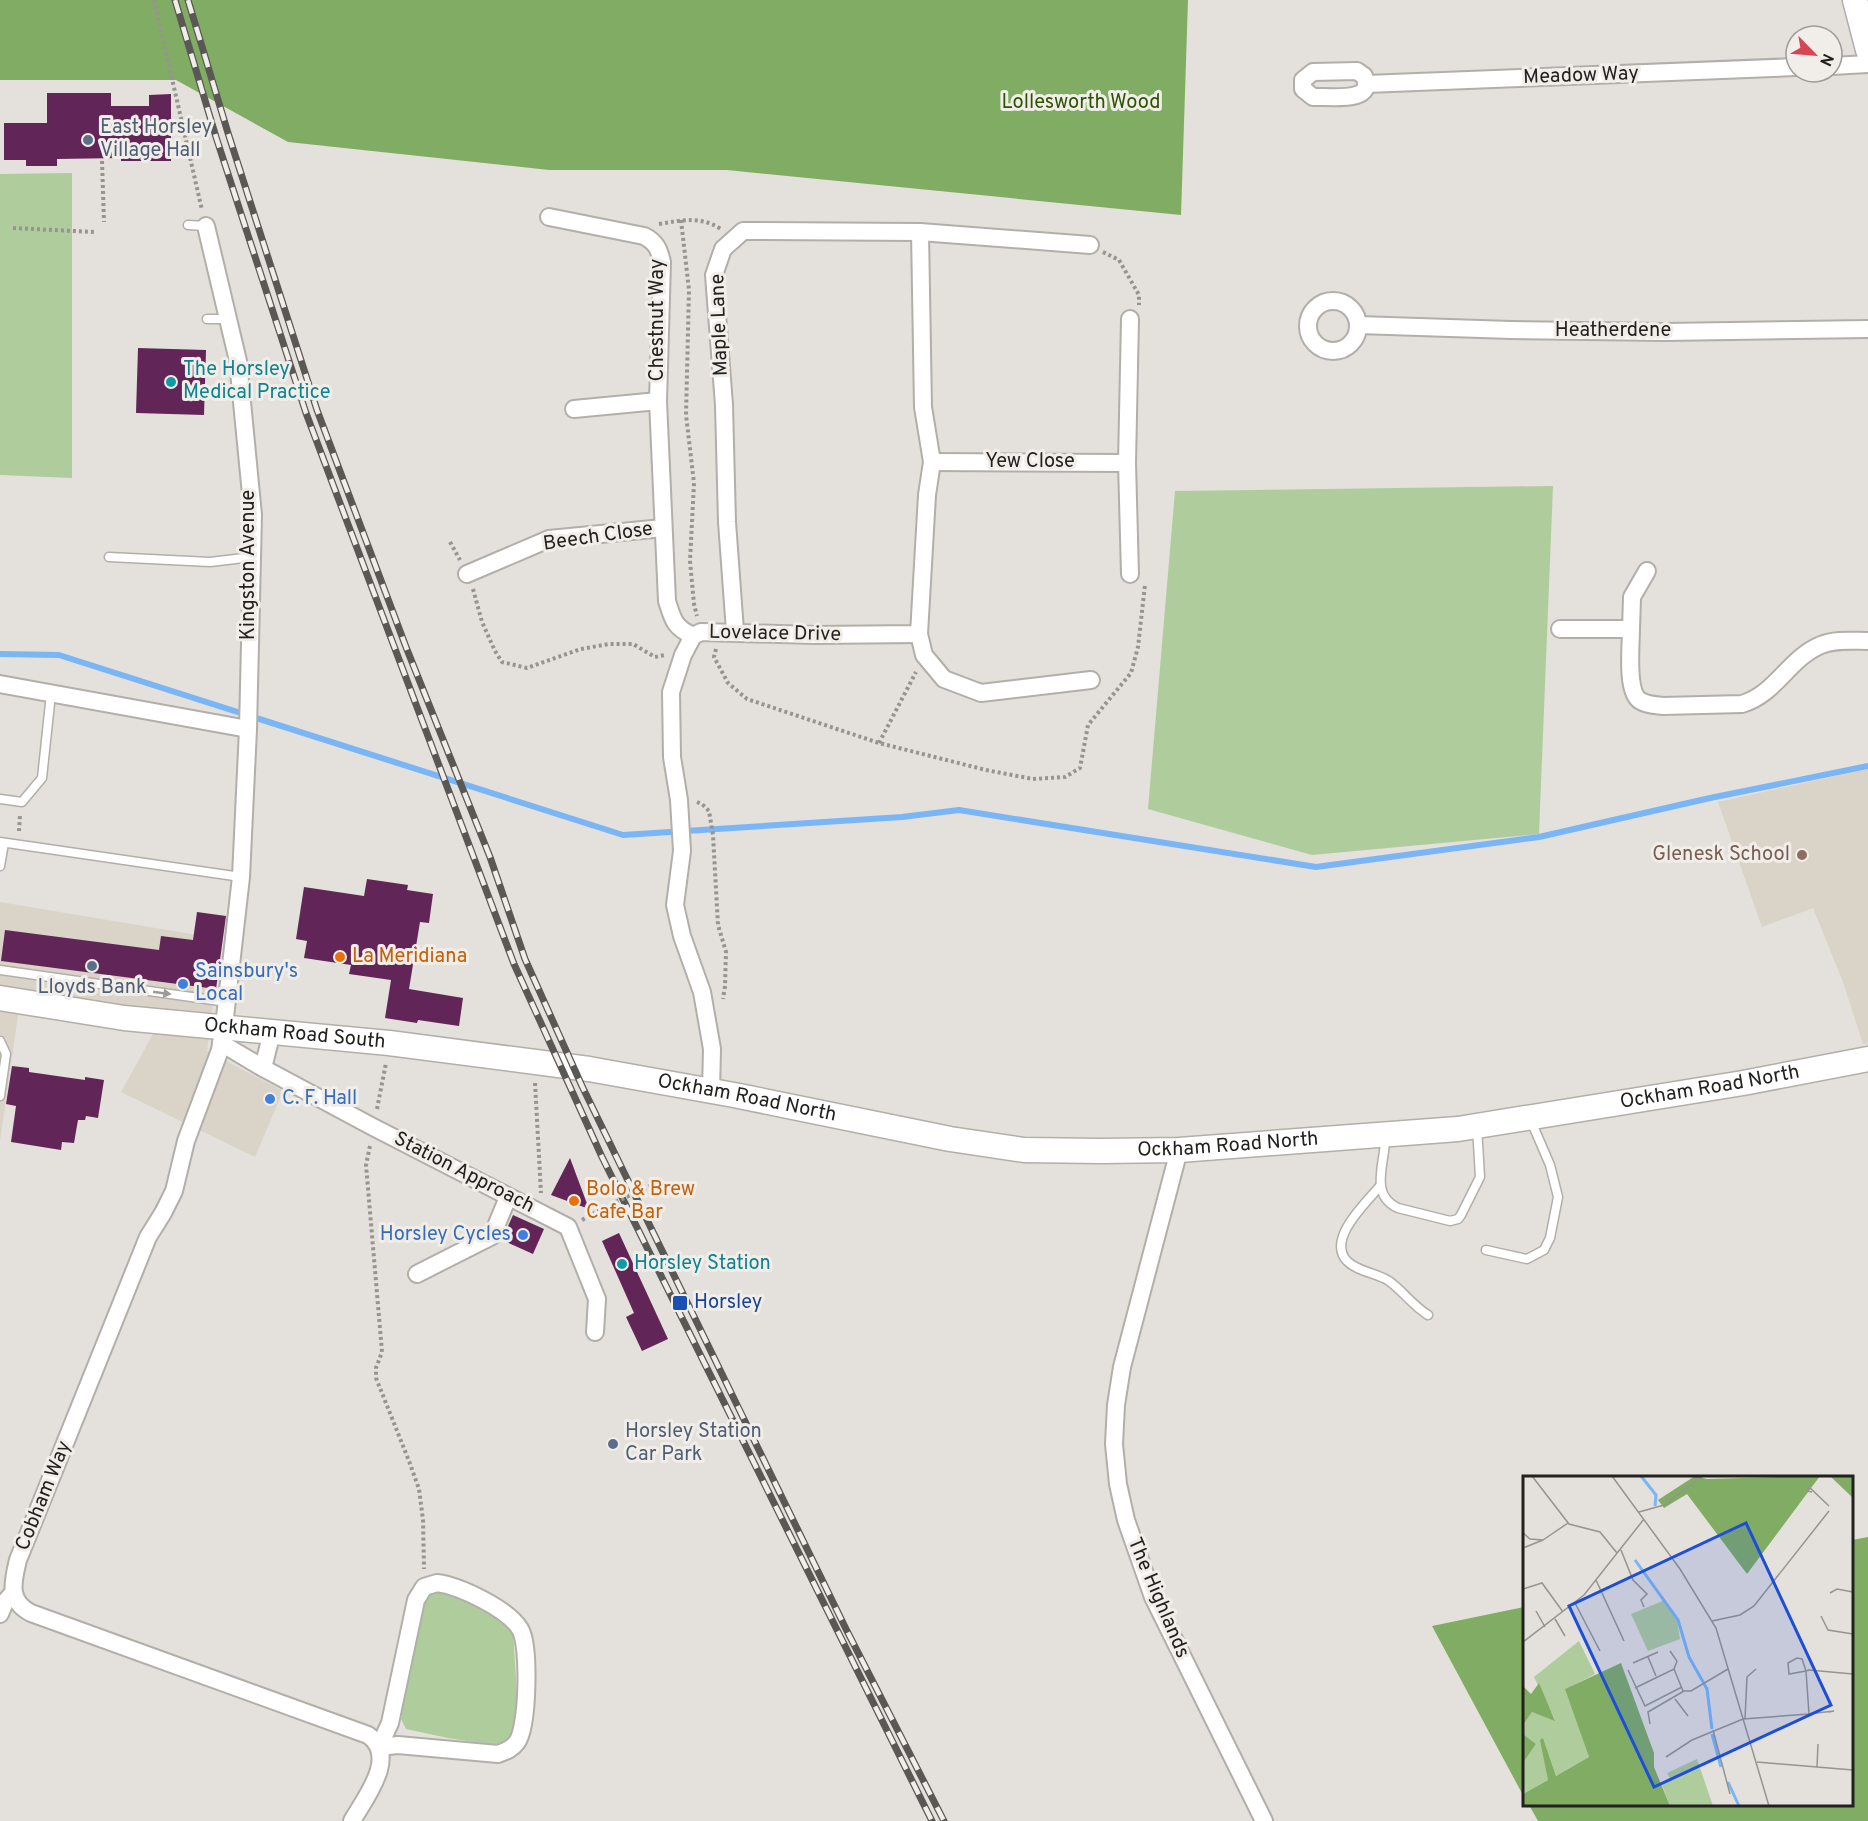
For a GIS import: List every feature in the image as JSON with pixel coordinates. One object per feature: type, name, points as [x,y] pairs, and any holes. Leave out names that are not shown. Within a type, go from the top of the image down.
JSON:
[{"type":"main road","points":[[1855,0],[1868,51]]},
{"type":"main road","name":"Ockham Road South","points":[[0,998],[223,1035],[272,1032],[389,1043],[589,1069]]},
{"type":"main road","name":"Ockham Road North","points":[[589,1069],[950,1139],[1024,1150],[1101,1151],[1179,1150],[1477,1126],[1743,1083],[1868,1059]]},
{"type":"street","points":[[1844,65],[1868,64]]},
{"type":"street","name":"Meadow Way","points":[[1366,84],[1784,67]]},
{"type":"street","name":"Chestnut Way","points":[[549,217],[644,236],[654,242],[662,262],[658,400],[667,601],[673,621],[681,631],[695,636]]},
{"type":"street","name":"Kingston Avenue","points":[[206,226],[216,285],[228,319],[238,361],[253,515],[248,729],[241,877],[223,1035]]},
{"type":"street","points":[[735,237],[743,231],[920,232],[1090,245]]},
{"type":"street","points":[[920,232],[923,407],[932,462],[927,495],[919,634],[924,655],[944,679],[981,693],[1091,680]]},
{"type":"street","name":"Maple Lane","points":[[728,631],[724,405],[714,275],[723,249],[735,237]]},
{"type":"street","points":[[1130,319],[1127,462],[1130,574]]},
{"type":"street","name":"Heatherdene","points":[[1359,325],[1665,332],[1868,329]]},
{"type":"street","name":"Chestnut Way","points":[[574,409],[658,400]]},
{"type":"street","name":"Yew Close","points":[[932,462],[1127,462]]},
{"type":"street","name":"Beech Close","points":[[467,574],[549,539],[663,528]]},
{"type":"street","points":[[1647,571],[1632,597],[1631,675],[1633,690],[1639,700],[1650,705],[1742,704],[1765,694],[1813,648],[1833,642],[1868,641]]},
{"type":"street","points":[[1560,629],[1631,629]]},
{"type":"street","name":"Lovelace Drive","points":[[711,1091],[712,1049],[702,992],[682,936],[675,905],[681,844],[672,757],[671,692],[683,655],[695,636],[728,631],[815,635],[919,634]]},
{"type":"street","points":[[0,684],[248,729]]},
{"type":"street","points":[[263,1068],[272,1032]]},
{"type":"street","name":"Station Approach","points":[[223,1035],[263,1068],[568,1227]]},
{"type":"street","name":"Cobham Way","points":[[14,1593],[14,1576],[18,1560],[148,1237],[174,1191],[186,1141],[223,1035]]},
{"type":"street","name":"The Highlands","points":[[1179,1150],[1122,1367],[1116,1405],[1114,1444],[1118,1484],[1126,1520],[1153,1597],[1264,1821]]},
{"type":"street","points":[[417,1274],[492,1236],[508,1197]]},
{"type":"street","points":[[568,1227],[597,1299],[595,1332]]},
{"type":"street","points":[[437,1583],[448,1585],[494,1607],[511,1618],[522,1632],[526,1650],[525,1720],[517,1742],[508,1751],[498,1754],[398,1744],[379,1746],[390,1723],[416,1600],[424,1587],[437,1583]]},
{"type":"street","points":[[0,1614],[5,1602],[14,1593]]},
{"type":"street","points":[[14,1593],[14,1599],[19,1605],[31,1612],[368,1735],[379,1746],[381,1758],[377,1777],[352,1821]]},
{"type":"lane","points":[[188,225],[206,226]]},
{"type":"lane","points":[[207,319],[228,319]]},
{"type":"lane","points":[[109,557],[210,562],[252,557]]},
{"type":"lane","points":[[0,799],[22,802],[42,778],[51,694]]},
{"type":"lane","points":[[0,866],[2,842],[241,877]]},
{"type":"lane","points":[[0,970],[227,1002]]},
{"type":"lane","points":[[0,1041],[6,1054],[0,1096]]},
{"type":"lane","points":[[1486,1250],[1527,1259],[1544,1250],[1550,1238],[1558,1197],[1556,1182],[1530,1118]]},
{"type":"lane","points":[[1385,1135],[1386,1149],[1380,1186],[1382,1195],[1390,1205],[1450,1221],[1458,1219],[1461,1215],[1480,1177],[1477,1126]]},
{"type":"lane","points":[[1380,1186],[1350,1220],[1344,1232],[1343,1254],[1347,1261],[1355,1266],[1389,1282],[1428,1315]]},
{"type":"path","points":[[154,0],[206,226]]},
{"type":"path","points":[[102,161],[104,222]]},
{"type":"path","points":[[628,231],[697,219],[714,224],[735,237]]},
{"type":"path","points":[[450,542],[467,574],[482,622],[502,663],[527,668],[581,649],[609,644],[633,644],[655,657],[668,655],[695,636],[690,561],[694,483],[686,415],[690,290],[681,220]]},
{"type":"path","points":[[13,228],[94,232]]},
{"type":"path","points":[[728,631],[714,657],[728,683],[747,699],[879,742],[986,770],[1034,779],[1065,777],[1080,768],[1088,725],[1131,673],[1138,647],[1142,615]]},
{"type":"path","points":[[879,742],[924,655]]},
{"type":"path","points":[[17,844],[22,802]]},
{"type":"path","points":[[710,814],[713,835],[715,903],[718,925],[726,952],[725,986],[721,1008]]},
{"type":"path","points":[[389,1043],[366,1165],[382,1352],[376,1368],[376,1378],[419,1489],[423,1520],[424,1587]]},
{"type":"path","points":[[534,1062],[542,1213]]},
{"type":"path","points":[[568,1227],[652,1185]]},
{"type":"shaded area","name":"Glenesk School","points":[[1868,769],[1868,1043],[1863,1044],[1843,982],[1813,908],[1762,927],[1718,802]]},
{"type":"shaded area","points":[[0,902],[221,939],[207,1051],[283,1091],[255,1157],[121,1092],[153,1034],[18,1015],[0,1141]]},
{"type":"green space","name":"Lollesworth Wood","points":[[0,0],[1188,0],[1181,215],[727,170],[549,170],[288,142],[176,80],[0,80]]},
{"type":"green space","points":[[72,173],[72,478],[0,475],[0,174]]},
{"type":"green space","points":[[1553,486],[1539,834],[1312,855],[1148,809],[1175,491]]},
{"type":"green space","points":[[1868,1537],[1868,1821],[1538,1821],[1530,1806],[1853,1806],[1853,1540]]},
{"type":"green space","points":[[443,1589],[475,1602],[503,1619],[513,1631],[519,1726],[500,1746],[406,1729],[401,1719],[417,1615],[424,1597]]},
{"type":"green space","points":[[1523,1607],[1523,1795],[1432,1626]]},
{"type":"building","name":"East Horsley Village Hall","points":[[47,93],[111,93],[111,106],[149,106],[149,95],[171,94],[171,161],[121,161],[121,158],[57,159],[57,166],[26,166],[26,160],[4,160],[4,123],[47,123]]},
{"type":"building","name":"The Horsley Medical Practice","points":[[138,348],[206,350],[204,415],[136,413]]},
{"type":"building","points":[[367,879],[408,885],[407,890],[433,894],[429,923],[420,922],[409,989],[463,998],[459,1026],[385,1018],[391,980],[349,974],[351,965],[304,958],[307,941],[296,939],[304,887],[364,896]]},
{"type":"building","points":[[197,912],[226,916],[216,989],[1,961],[5,930],[159,950],[161,936],[193,940]]},
{"type":"building","points":[[12,1066],[29,1068],[29,1072],[85,1080],[85,1077],[104,1080],[98,1118],[86,1116],[85,1120],[78,1120],[74,1143],[62,1142],[61,1150],[11,1142],[16,1106],[6,1104]]},
{"type":"building","points":[[570,1158],[589,1209],[551,1195]]},
{"type":"building","name":"Horsley Cycles","points":[[513,1215],[544,1229],[533,1254],[502,1240]]},
{"type":"building","points":[[619,1233],[668,1339],[642,1351],[626,1317],[634,1313],[602,1241]]},
{"type":"waterway","points":[[0,654],[59,655],[623,835],[902,817],[959,810],[1316,867],[1539,837],[1710,798],[1868,766]]},
{"type":"railway","points":[[175,0],[216,137],[306,413],[514,964],[602,1157],[932,1821]]},
{"type":"railway","points":[[188,0],[317,410],[406,647],[490,857],[525,959],[582,1086],[686,1300],[846,1629],[944,1821]]},
{"type":"place","name":"East Horsley Village Hall","points":[[88,140]]},
{"type":"place","name":"The Horsley Medical Practice","points":[[171,382]]},
{"type":"place","name":"Glenesk School","points":[[1802,855]]},
{"type":"place","name":"La Meridiana","points":[[340,957]]},
{"type":"place","name":"Lloyds Bank","points":[[92,966]]},
{"type":"place","name":"Sainsbury's Local","points":[[183,984]]},
{"type":"place","name":"C. F. Hall","points":[[270,1099]]},
{"type":"place","name":"Bolo & Brew Cafe Bar","points":[[574,1201]]},
{"type":"place","name":"Horsley Cycles","points":[[523,1235]]},
{"type":"place","name":"Horsley Station","points":[[622,1264]]},
{"type":"place","name":"Horsley","points":[[680,1303]]},
{"type":"place","name":"Horsley Station Car Park","points":[[613,1444]]}]
